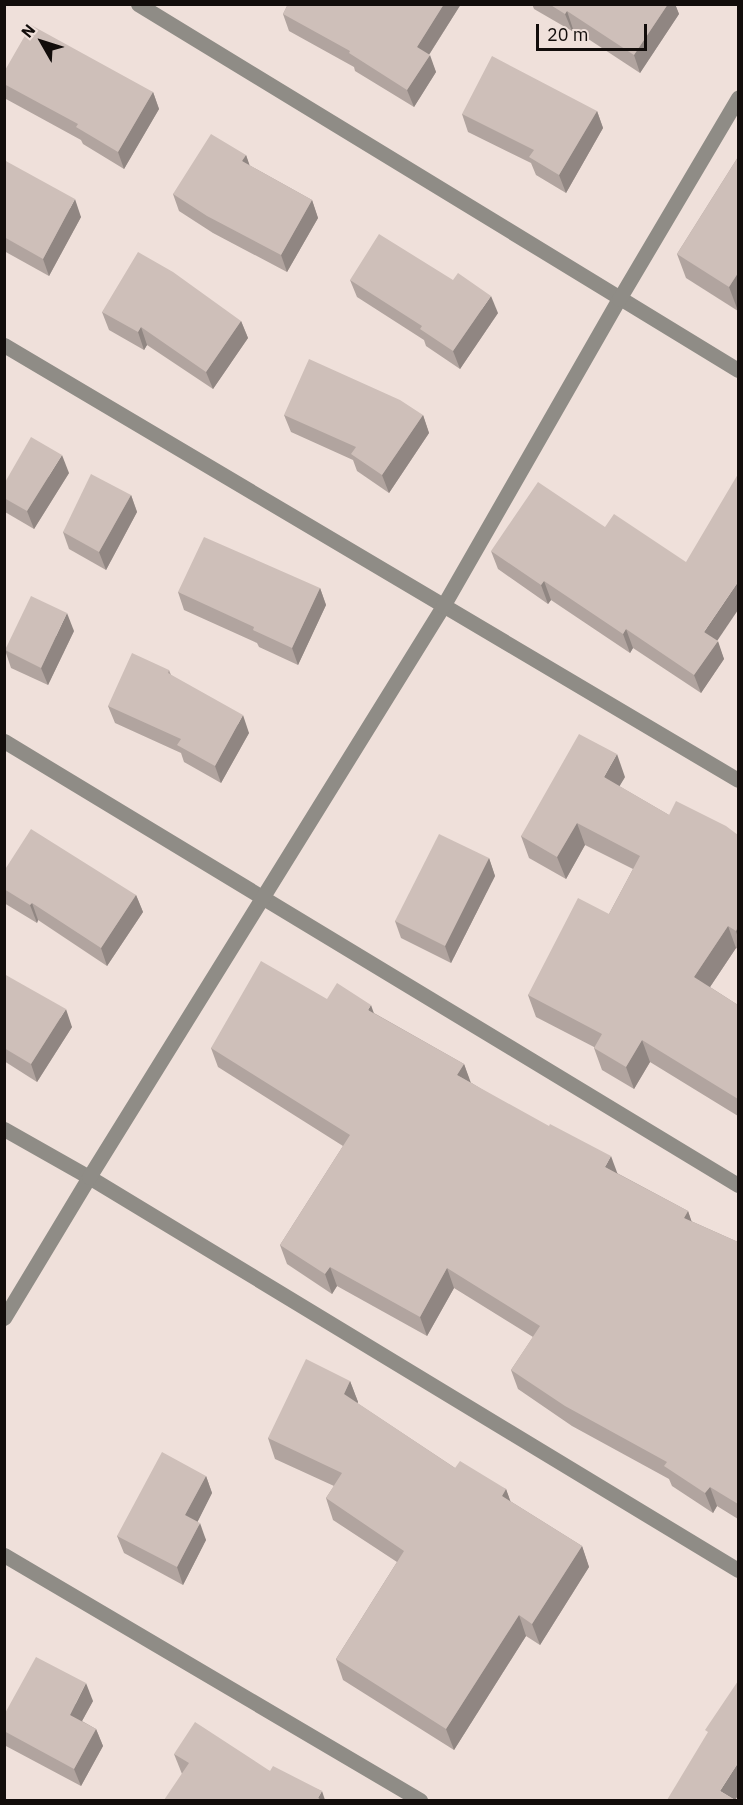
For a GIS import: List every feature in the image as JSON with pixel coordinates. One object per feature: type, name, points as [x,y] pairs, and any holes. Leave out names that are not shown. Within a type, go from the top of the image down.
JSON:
[{"type":"street","points":[[138,4],[738,370]]},
{"type":"street","points":[[4,1318],[443,606],[619,299],[738,98]]},
{"type":"street","points":[[4,345],[738,780]]},
{"type":"street","points":[[4,741],[263,895],[738,1185]]},
{"type":"street","points":[[4,1129],[89,1177],[738,1570]]},
{"type":"street","points":[[4,1555],[420,1800]]},
{"type":"building","points":[[288,4],[444,4],[417,47],[430,55],[407,90],[349,53],[350,51],[283,14]]},
{"type":"building","points":[[549,4],[668,4],[634,55],[567,11],[565,14]]},
{"type":"building","points":[[31,25],[153,92],[118,152],[76,127],[78,124],[4,84],[4,72]]},
{"type":"building","points":[[492,56],[597,111],[559,175],[529,157],[534,150],[462,114]]},
{"type":"building","points":[[211,134],[246,155],[242,161],[312,200],[281,255],[207,216],[173,194]]},
{"type":"building","points":[[738,157],[738,273],[729,287],[677,254]]},
{"type":"building","points":[[4,160],[75,199],[43,259],[4,237]]},
{"type":"building","points":[[379,234],[453,280],[458,273],[491,296],[453,351],[420,329],[422,326],[350,280]]},
{"type":"building","points":[[138,252],[173,272],[241,321],[206,372],[141,327],[138,332],[102,312]]},
{"type":"building","points":[[309,359],[400,400],[423,415],[382,475],[351,454],[356,447],[284,415]]},
{"type":"building","points":[[31,437],[62,455],[27,511],[4,498],[4,484]]},
{"type":"building","points":[[91,474],[131,495],[99,552],[63,532]]},
{"type":"building","points":[[738,474],[738,582],[704,632],[718,641],[694,675],[626,629],[623,634],[544,581],[541,585],[491,551],[538,482],[605,527],[614,514],[686,562]]},
{"type":"building","points":[[204,537],[320,588],[292,648],[253,630],[254,627],[178,592]]},
{"type":"building","points":[[31,596],[67,613],[41,668],[5,650]]},
{"type":"building","points":[[132,653],[169,670],[168,673],[243,715],[215,766],[177,745],[181,739],[108,706]]},
{"type":"building","points":[[579,734],[617,754],[604,777],[669,815],[676,801],[726,826],[738,835],[738,927],[736,931],[728,926],[694,977],[738,1005],[738,1099],[642,1040],[626,1067],[594,1048],[602,1034],[528,995],[578,898],[609,914],[640,856],[577,823],[557,857],[521,836]]},
{"type":"building","points":[[31,829],[136,895],[101,948],[32,903],[30,905],[4,889],[4,871]]},
{"type":"building","points":[[439,834],[489,858],[445,946],[395,921]]},
{"type":"building","points":[[261,961],[327,999],[337,983],[371,1005],[368,1010],[464,1064],[457,1075],[549,1126],[550,1124],[611,1156],[605,1167],[688,1211],[684,1218],[738,1242],[738,1504],[710,1487],[705,1493],[664,1466],[667,1462],[565,1406],[511,1370],[540,1326],[447,1268],[420,1317],[330,1267],[325,1274],[280,1245],[350,1135],[211,1048]]},
{"type":"building","points":[[4,974],[66,1009],[31,1064],[4,1048]]},
{"type":"building","points":[[306,1359],[350,1381],[344,1394],[455,1468],[460,1461],[506,1489],[502,1496],[582,1546],[532,1624],[519,1615],[446,1729],[336,1659],[404,1551],[326,1498],[342,1473],[268,1438]]},
{"type":"building","points":[[162,1452],[206,1476],[185,1515],[200,1523],[177,1567],[117,1536]]},
{"type":"building","points":[[36,1657],[86,1683],[70,1715],[96,1729],[74,1769],[4,1731],[4,1715]]},
{"type":"building","points":[[738,1681],[738,1763],[720,1791],[735,1800],[667,1800],[708,1732],[705,1730]]},
{"type":"building","points":[[195,1722],[270,1771],[273,1766],[322,1791],[318,1798],[322,1800],[164,1800],[189,1763],[174,1754]]}]
